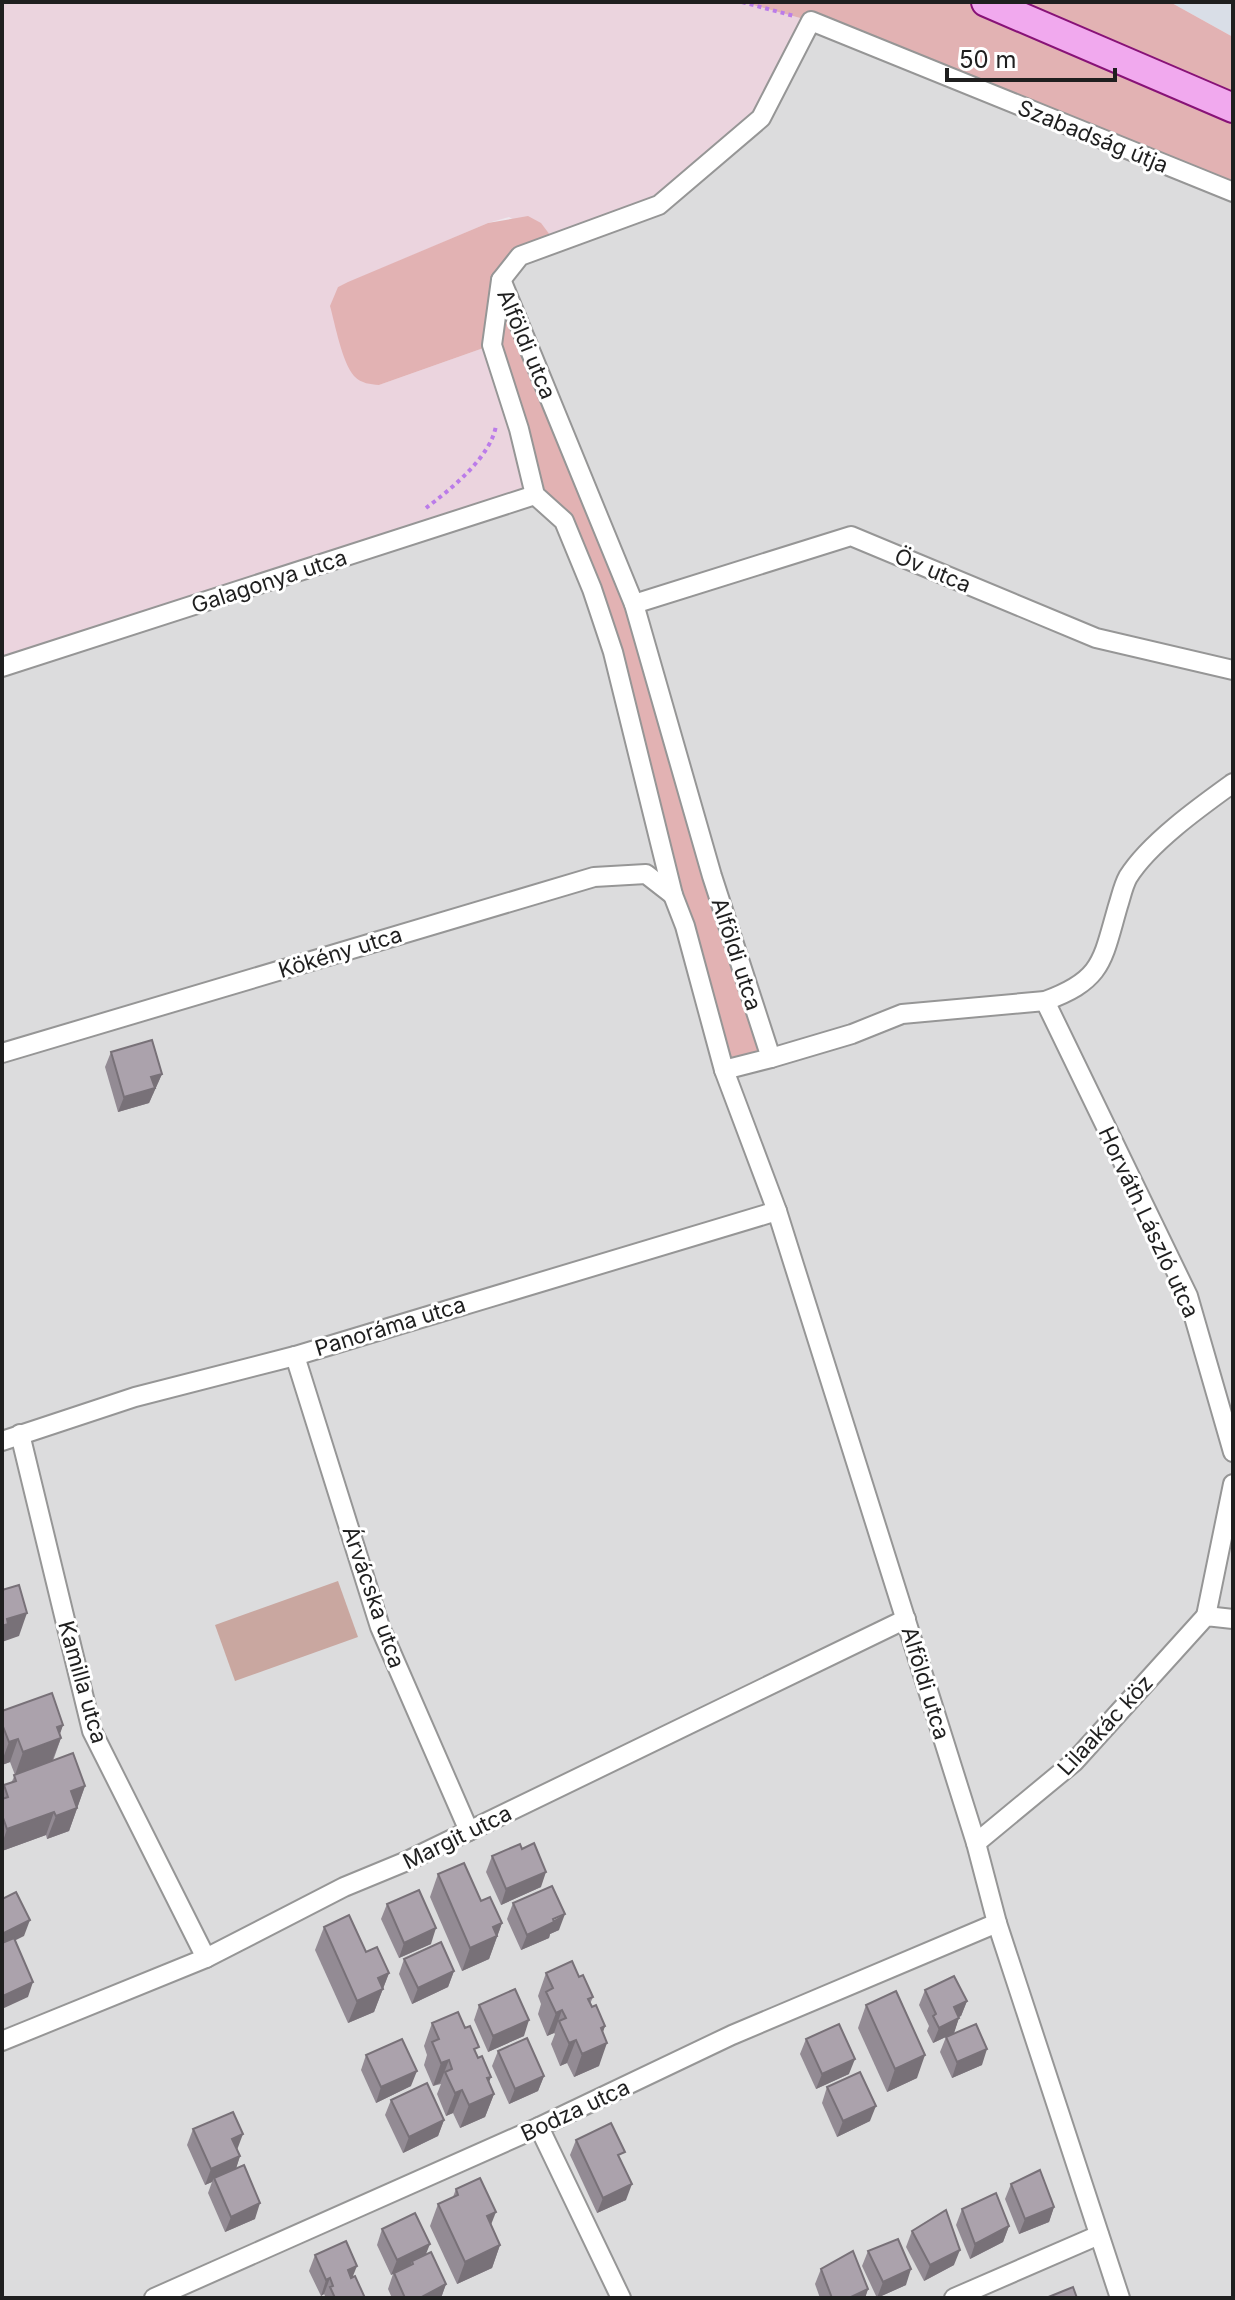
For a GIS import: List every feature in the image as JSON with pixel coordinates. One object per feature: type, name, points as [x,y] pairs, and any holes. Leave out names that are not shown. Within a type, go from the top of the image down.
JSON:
[{"type":"main road","points":[[986,2],[1233,108]]},
{"type":"street","name":"Szabadság útja","points":[[811,21],[1233,192]]},
{"type":"street","points":[[501,280],[520,256],[659,205],[761,118],[811,21]]},
{"type":"street","name":"Alföldi utca","points":[[501,280],[492,345],[519,429],[535,495],[564,521],[592,589],[613,652],[673,895],[685,926],[724,1070],[777,1211],[976,1843],[997,1923],[1120,2298]]},
{"type":"street","name":"Alföldi utca","points":[[501,280],[634,604],[712,876],[771,1058]]},
{"type":"street","name":"Galagonya utca","points":[[2,667],[535,495]]},
{"type":"street","name":"Öv utca","points":[[634,604],[851,536],[1096,638],[1233,670]]},
{"type":"street","points":[[724,1070],[852,1034],[902,1014],[1045,1001],[1082,984],[1100,965],[1128,877],[1181,821],[1233,783]]},
{"type":"street","name":"Kökény utca","points":[[2,1053],[594,877],[646,874],[673,895]]},
{"type":"street","name":"Horváth László utca","points":[[1045,1001],[1188,1296],[1233,1452]]},
{"type":"street","name":"Panoráma utca","points":[[2,1441],[135,1397],[295,1356],[777,1211]]},
{"type":"street","name":"Árvácska utca","points":[[295,1356],[380,1627],[469,1831]]},
{"type":"street","name":"Kamilla utca","points":[[20,1434],[92,1731],[206,1958]]},
{"type":"street","points":[[1233,1484],[1206,1616],[1233,1619]]},
{"type":"street","name":"Lilaakác köz","points":[[976,1843],[1074,1762],[1206,1616]]},
{"type":"street","name":"Margit utca","points":[[2,2041],[206,1958],[344,1887],[469,1831],[906,1619]]},
{"type":"street","name":"Bodza utca","points":[[154,2298],[539,2127],[732,2035],[997,1923]]},
{"type":"street","points":[[539,2127],[621,2298]]},
{"type":"street","points":[[954,2298],[1099,2235]]},
{"type":"path","points":[[742,2],[811,21]]},
{"type":"path","points":[[417,516],[453,487],[477,461],[495,432],[497,419]]},
{"type":"shaded area","points":[[2,2],[742,2],[811,21],[761,118],[659,205],[556,243],[509,217],[488,223],[338,287],[379,385],[492,345],[535,495],[2,667]]},
{"type":"shaded area","points":[[742,2],[1170,2],[1233,37],[1233,192],[811,21]]},
{"type":"shaded area","points":[[1170,2],[1233,2],[1233,37]]},
{"type":"shaded area","points":[[811,21],[1233,192],[1233,2298],[2,2298],[2,667],[535,496],[501,280]]},
{"type":"shaded area","points":[[528,216],[541,223],[556,243],[501,280],[634,604],[771,1058],[724,1070],[654,817],[564,521],[535,495],[492,345],[379,385],[363,382],[354,376],[339,342],[330,306],[338,287],[488,223]]},
{"type":"shaded area","points":[[338,1581],[358,1637],[235,1681],[215,1625]]},
{"type":"building","points":[[152,1040],[162,1074],[151,1077],[155,1088],[124,1097],[111,1052]]},
{"type":"building","points":[[19,1585],[27,1613],[7,1619],[8,1624],[2,1626],[2,1590]]},
{"type":"building","points":[[52,1693],[63,1725],[57,1727],[61,1738],[23,1752],[18,1739],[9,1742],[2,1724],[2,1711]]},
{"type":"building","points":[[73,1753],[85,1786],[71,1791],[77,1808],[56,1816],[54,1812],[7,1829],[2,1815],[2,1799],[8,1797],[4,1785],[16,1781],[14,1775]]},
{"type":"building","points":[[534,1843],[546,1872],[506,1889],[492,1856],[520,1844],[522,1849]]},
{"type":"building","points":[[464,1863],[481,1901],[490,1897],[502,1923],[493,1927],[497,1936],[470,1948],[438,1874]]},
{"type":"building","points":[[552,1886],[565,1914],[527,1935],[513,1903]]},
{"type":"building","points":[[419,1890],[436,1928],[404,1943],[387,1904]]},
{"type":"building","points":[[16,1892],[30,1920],[2,1934],[2,1899]]},
{"type":"building","points":[[349,1915],[366,1952],[377,1947],[389,1973],[378,1978],[383,1989],[357,2001],[324,1927]]},
{"type":"building","points":[[14,1938],[33,1982],[3,1996],[2,1943]]},
{"type":"building","points":[[441,1942],[454,1971],[418,1988],[404,1959]]},
{"type":"building","points":[[572,1961],[579,1977],[583,1975],[593,1997],[588,1999],[592,2007],[596,2005],[605,2026],[601,2028],[607,2043],[582,2054],[576,2040],[569,2043],[559,2021],[566,2018],[562,2010],[556,2013],[546,1992],[553,1988],[546,1973]]},
{"type":"building","points":[[954,1976],[967,2001],[954,2007],[959,2018],[939,2028],[925,1990]]},
{"type":"building","points":[[515,1989],[529,2020],[493,2036],[479,2005]]},
{"type":"building","points":[[896,1991],[925,2055],[895,2069],[866,2005]]},
{"type":"building","points":[[458,2012],[465,2028],[470,2026],[479,2047],[474,2049],[478,2058],[482,2056],[494,2094],[469,2105],[462,2090],[455,2093],[445,2072],[452,2069],[449,2060],[441,2063],[432,2042],[439,2039],[432,2023]]},
{"type":"building","points":[[839,2024],[855,2059],[822,2074],[806,2039]]},
{"type":"building","points":[[976,2024],[987,2049],[957,2062],[946,2037]]},
{"type":"building","points":[[527,2038],[544,2076],[515,2089],[498,2051]]},
{"type":"building","points":[[402,2039],[417,2071],[381,2087],[366,2055]]},
{"type":"building","points":[[860,2072],[876,2106],[843,2121],[827,2087]]},
{"type":"building","points":[[427,2083],[444,2120],[409,2137],[391,2100]]},
{"type":"building","points":[[233,2112],[243,2134],[232,2139],[240,2156],[211,2169],[193,2129]]},
{"type":"building","points":[[611,2123],[625,2152],[618,2155],[632,2184],[603,2198],[576,2140]]},
{"type":"building","points":[[244,2165],[260,2203],[231,2217],[214,2178]]},
{"type":"building","points":[[1040,2170],[1054,2207],[1025,2219],[1011,2184]]},
{"type":"building","points":[[480,2178],[496,2212],[487,2216],[500,2245],[465,2262],[438,2204],[458,2195],[456,2189]]},
{"type":"building","points":[[996,2193],[1009,2226],[975,2244],[962,2209]]},
{"type":"building","points":[[946,2210],[960,2250],[930,2265],[912,2231]]},
{"type":"building","points":[[415,2213],[430,2244],[397,2260],[382,2229]]},
{"type":"building","points":[[898,2239],[911,2269],[883,2282],[868,2251]]},
{"type":"building","points":[[346,2241],[357,2266],[348,2270],[351,2278],[355,2276],[365,2298],[335,2298],[330,2278],[326,2280],[315,2255]]},
{"type":"building","points":[[853,2251],[868,2289],[849,2298],[832,2298],[821,2269]]},
{"type":"building","points":[[431,2252],[446,2284],[420,2298],[405,2298],[394,2273]]},
{"type":"building","points":[[1073,2287],[1077,2298],[1046,2298]]}]
